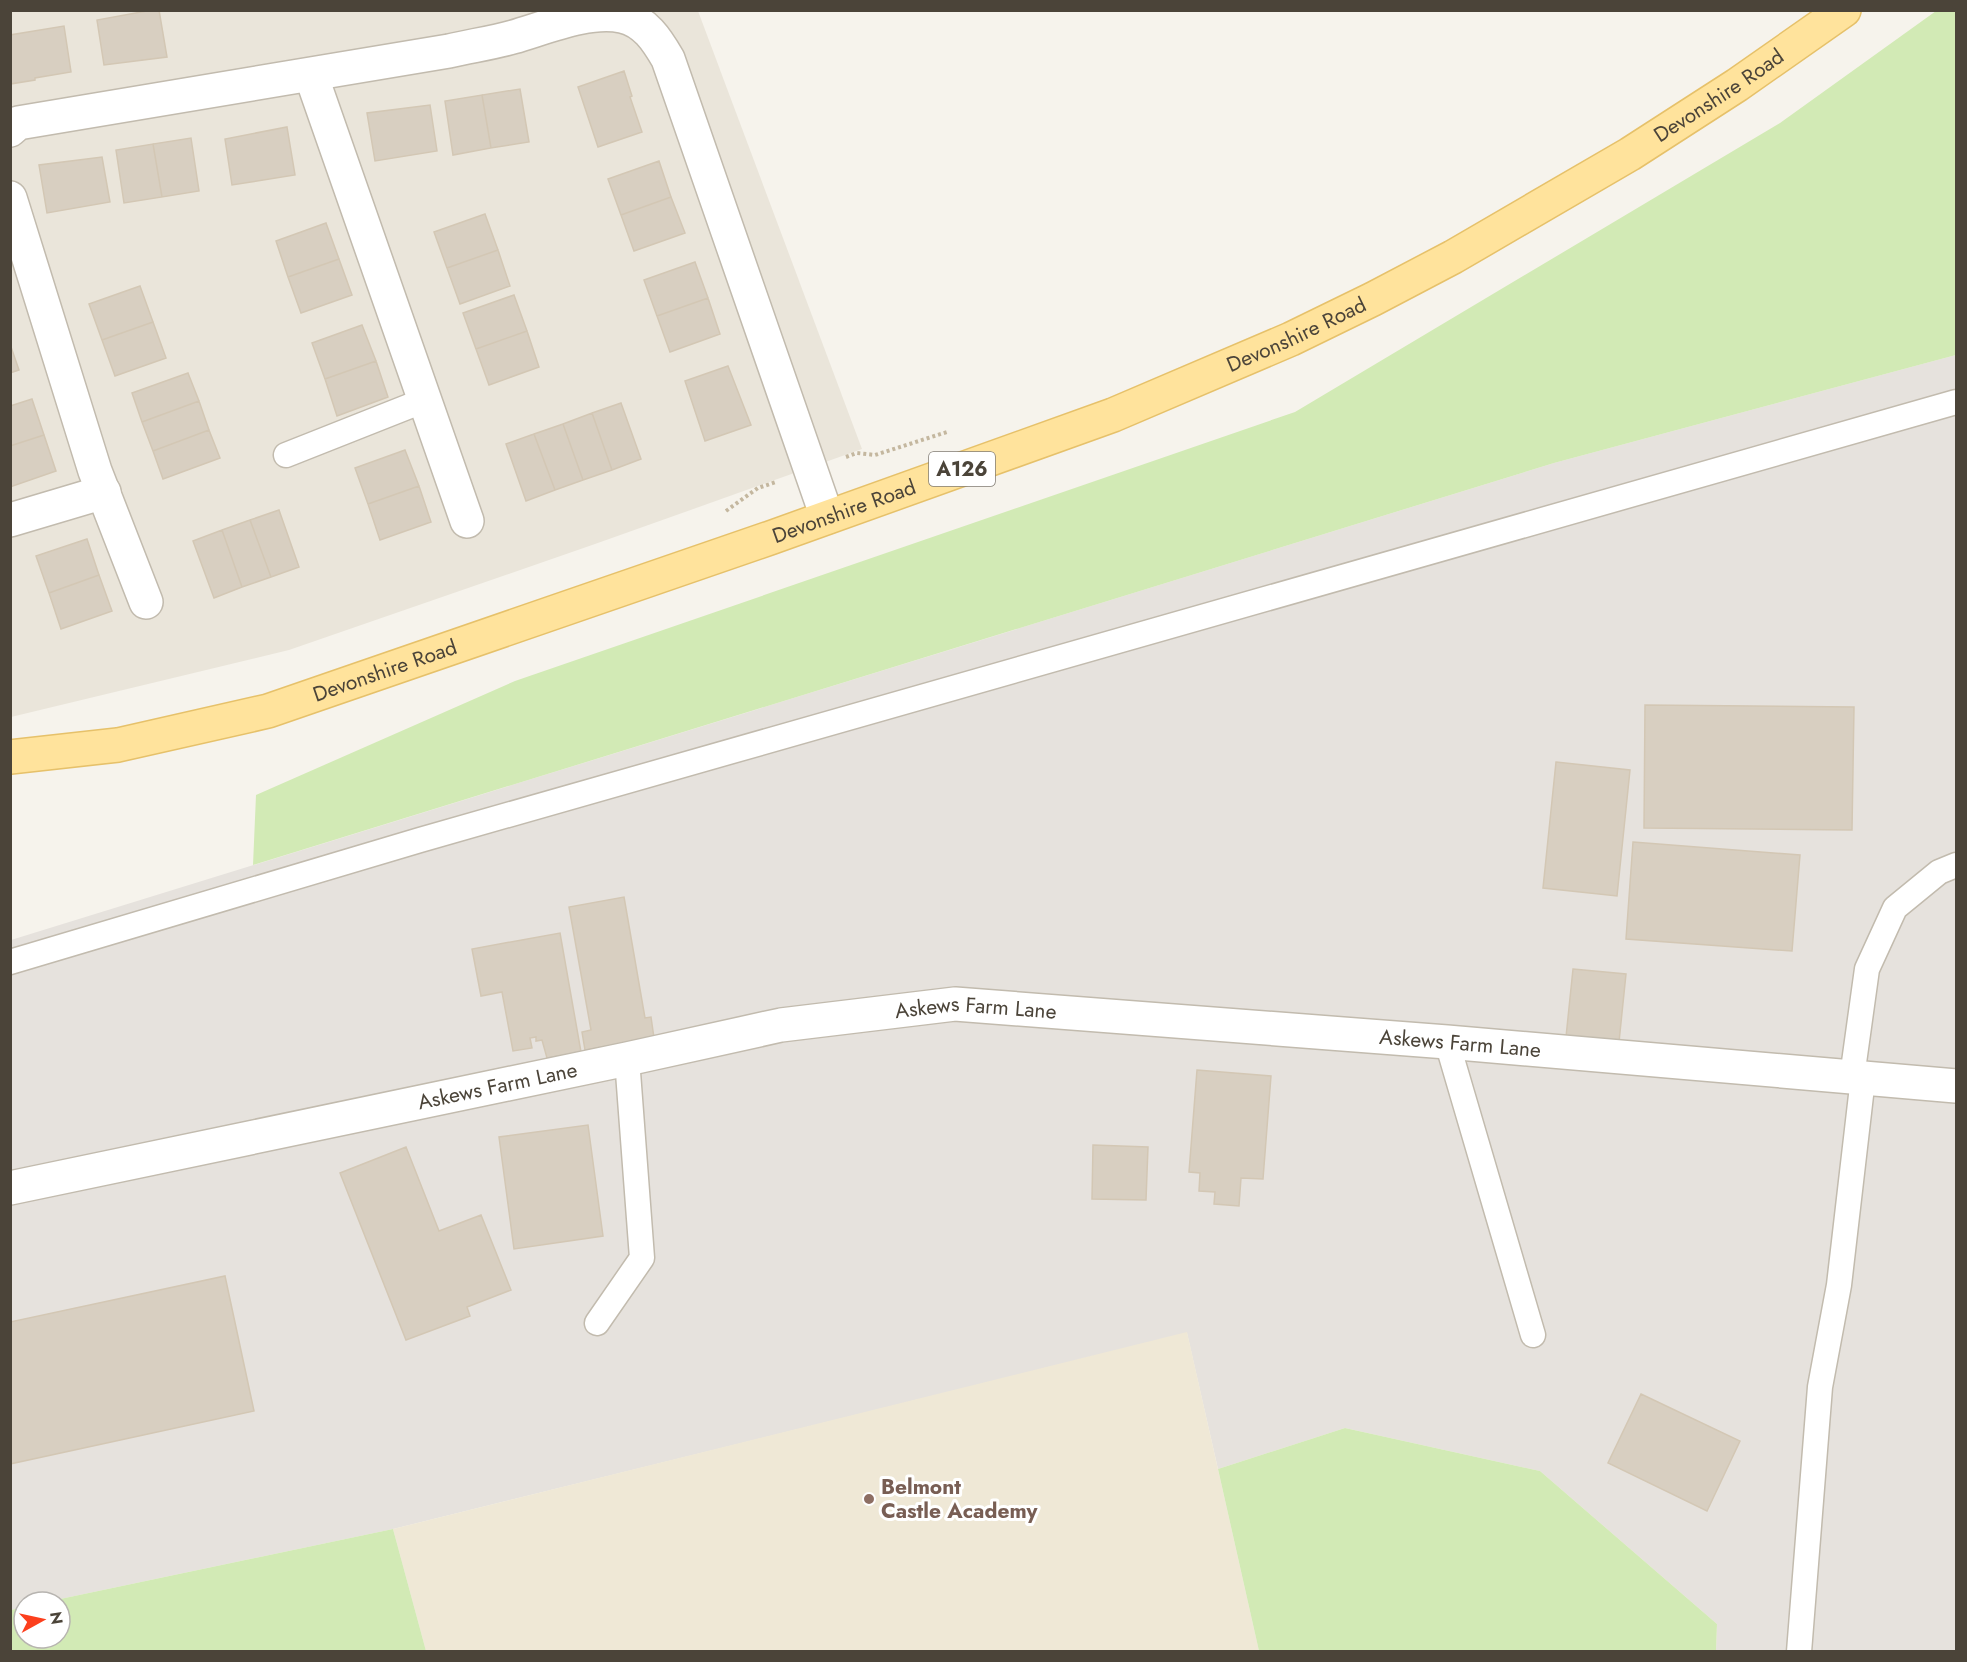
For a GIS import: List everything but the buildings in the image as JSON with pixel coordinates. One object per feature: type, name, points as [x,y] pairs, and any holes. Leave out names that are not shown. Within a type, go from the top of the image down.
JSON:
[{"type":"main road","name":"Devonshire Road","points":[[10,757],[118,745],[268,711],[1113,415],[1291,339],[1453,256],[1630,154],[1737,85],[1844,10]]},
{"type":"street","points":[[10,130],[18,123],[449,51],[511,38],[596,15],[622,16],[642,25],[657,40],[668,59],[827,517]]},
{"type":"street","points":[[311,75],[467,521]]},
{"type":"street","points":[[10,198],[95,471],[146,602]]},
{"type":"street","points":[[10,520],[104,492]]},
{"type":"street","name":"Askews Farm Lane","points":[[10,1188],[781,1025],[955,1005],[1447,1042],[1956,1086]]},
{"type":"lane","points":[[286,455],[425,400]]},
{"type":"lane","points":[[10,962],[454,830],[1956,402]]},
{"type":"lane","points":[[1798,1652],[1820,1387],[1839,1285],[1867,969],[1895,908],[1939,872],[1956,865]]},
{"type":"lane","points":[[1447,1042],[1533,1335]]},
{"type":"lane","points":[[597,1323],[642,1258],[627,1059]]},
{"type":"path","points":[[716,516],[735,507],[758,488],[857,453],[875,455],[953,430]]},
{"type":"shaded area","points":[[11,11],[698,11],[862,449],[289,650],[11,717]]},
{"type":"shaded area","points":[[1956,355],[1956,1651],[1716,1651],[1717,1624],[1540,1471],[1345,1428],[1218,1469],[1187,1333],[393,1529],[72,1597],[72,1590],[12,1590],[11,1610],[11,940],[1554,463]]},
{"type":"shaded area","name":"Belmont Castle Academy","points":[[1187,1332],[1259,1651],[426,1651],[393,1529]]},
{"type":"green space","points":[[1936,11],[1956,11],[1956,355],[1554,463],[253,865],[256,795],[515,681],[1295,412],[1780,123]]},
{"type":"green space","points":[[1345,1428],[1540,1471],[1717,1624],[1716,1651],[1259,1651],[1218,1469]]},
{"type":"green space","points":[[393,1529],[426,1651],[11,1651],[12,1610],[12,1650],[72,1650],[72,1597]]},
{"type":"place","name":"Belmont Castle Academy","points":[[869,1499]]}]
